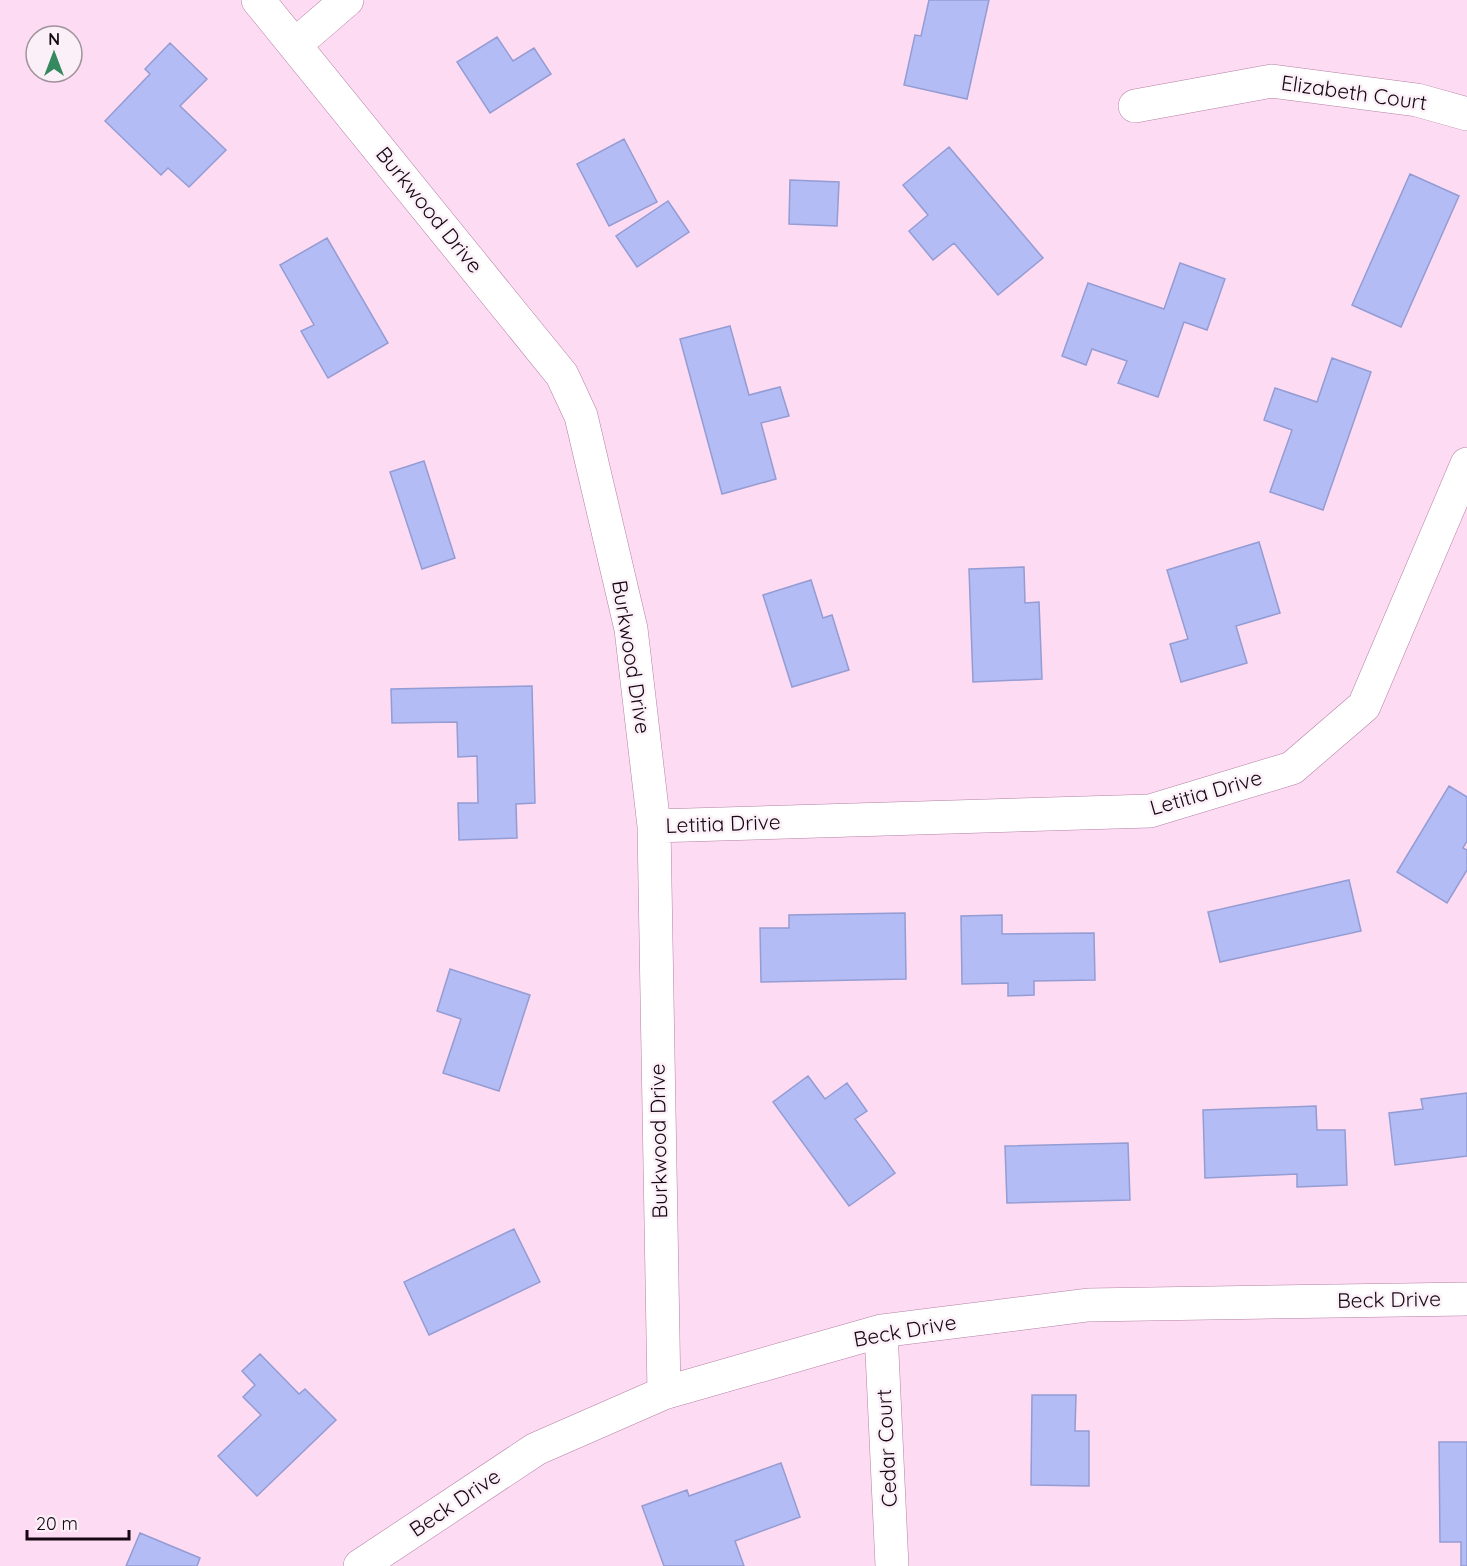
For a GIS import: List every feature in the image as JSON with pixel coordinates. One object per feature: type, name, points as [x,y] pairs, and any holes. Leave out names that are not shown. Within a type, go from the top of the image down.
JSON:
[{"type":"street","name":"Burkwood Drive","points":[[258,0],[296,44],[562,375],[581,416],[631,629],[654,826],[664,1393]]},
{"type":"street","points":[[296,44],[347,0]]},
{"type":"street","name":"Elizabeth Court","points":[[1135,106],[1272,81],[1417,100],[1467,114]]},
{"type":"street","name":"Letitia Drive","points":[[654,826],[1150,811],[1292,768],[1364,706],[1467,464]]},
{"type":"street","name":"Beck Drive","points":[[360,1566],[536,1449],[664,1393],[881,1331],[1088,1305],[1467,1299]]},
{"type":"street","name":"Cedar Court","points":[[881,1331],[892,1566]]},
{"type":"building","points":[[929,0],[989,0],[967,99],[904,85],[915,35],[921,36]]},
{"type":"building","points":[[497,37],[513,61],[534,48],[551,74],[490,113],[457,62]]},
{"type":"building","points":[[170,43],[207,79],[180,106],[226,150],[189,187],[168,168],[161,175],[105,121],[150,74],[145,69]]},
{"type":"building","points":[[624,139],[657,202],[609,226],[577,164]]},
{"type":"building","points":[[949,147],[1043,258],[998,295],[954,243],[933,260],[909,231],[928,215],[903,185]]},
{"type":"building","points":[[1410,174],[1459,196],[1401,327],[1352,305]]},
{"type":"building","points":[[790,180],[839,182],[837,226],[789,224]]},
{"type":"building","points":[[668,201],[689,232],[637,267],[616,236]]},
{"type":"building","points":[[327,238],[388,343],[328,378],[301,331],[314,325],[280,265]]},
{"type":"building","points":[[1180,263],[1225,279],[1207,330],[1184,322],[1158,397],[1118,383],[1127,361],[1092,349],[1086,365],[1062,356],[1088,283],[1164,309]]},
{"type":"building","points":[[730,326],[749,395],[780,387],[789,416],[761,423],[776,479],[722,494],[680,339]]},
{"type":"building","points":[[1332,358],[1371,372],[1323,510],[1270,492],[1292,430],[1264,420],[1275,388],[1317,402]]},
{"type":"building","points":[[424,461],[455,558],[422,569],[390,472]]},
{"type":"building","points":[[1259,542],[1280,613],[1236,626],[1247,663],[1181,682],[1170,644],[1188,639],[1167,570]]},
{"type":"building","points":[[1024,567],[1025,603],[1039,602],[1042,679],[973,682],[969,569]]},
{"type":"building","points":[[811,580],[823,618],[832,615],[849,670],[792,687],[763,595]]},
{"type":"building","points":[[532,686],[535,803],[516,804],[517,838],[459,840],[458,803],[478,803],[477,756],[458,757],[457,722],[392,723],[391,689]]},
{"type":"building","points":[[1449,786],[1467,797],[1467,841],[1463,848],[1467,850],[1467,870],[1447,903],[1397,872]]},
{"type":"building","points":[[1349,880],[1361,931],[1220,962],[1208,912]]},
{"type":"building","points":[[905,913],[906,979],[761,982],[760,928],[789,928],[789,915]]},
{"type":"building","points":[[1002,915],[1002,934],[1094,933],[1095,980],[1034,981],[1034,995],[1008,996],[1008,983],[962,984],[961,916]]},
{"type":"building","points":[[450,969],[530,995],[499,1091],[443,1073],[461,1019],[437,1011]]},
{"type":"building","points":[[808,1076],[825,1099],[847,1083],[867,1111],[855,1119],[895,1173],[849,1206],[773,1102]]},
{"type":"building","points":[[1467,1093],[1467,1156],[1395,1165],[1389,1113],[1423,1109],[1421,1099]]},
{"type":"building","points":[[1316,1106],[1317,1130],[1345,1130],[1347,1185],[1297,1187],[1297,1174],[1205,1178],[1203,1110]]},
{"type":"building","points":[[1128,1143],[1130,1200],[1007,1203],[1005,1146]]},
{"type":"building","points":[[514,1229],[540,1282],[429,1335],[404,1282]]},
{"type":"building","points":[[260,1354],[299,1394],[305,1389],[336,1420],[257,1496],[218,1456],[261,1415],[243,1397],[255,1385],[242,1371]]},
{"type":"building","points":[[1032,1395],[1076,1395],[1075,1431],[1089,1431],[1089,1486],[1031,1485]]},
{"type":"building","points":[[1439,1442],[1467,1442],[1467,1566],[1461,1566],[1461,1542],[1440,1542]]},
{"type":"building","points":[[781,1463],[800,1517],[735,1541],[744,1566],[664,1566],[642,1506],[687,1490],[689,1496]]},
{"type":"building","points":[[140,1533],[200,1558],[197,1566],[126,1566]]}]
